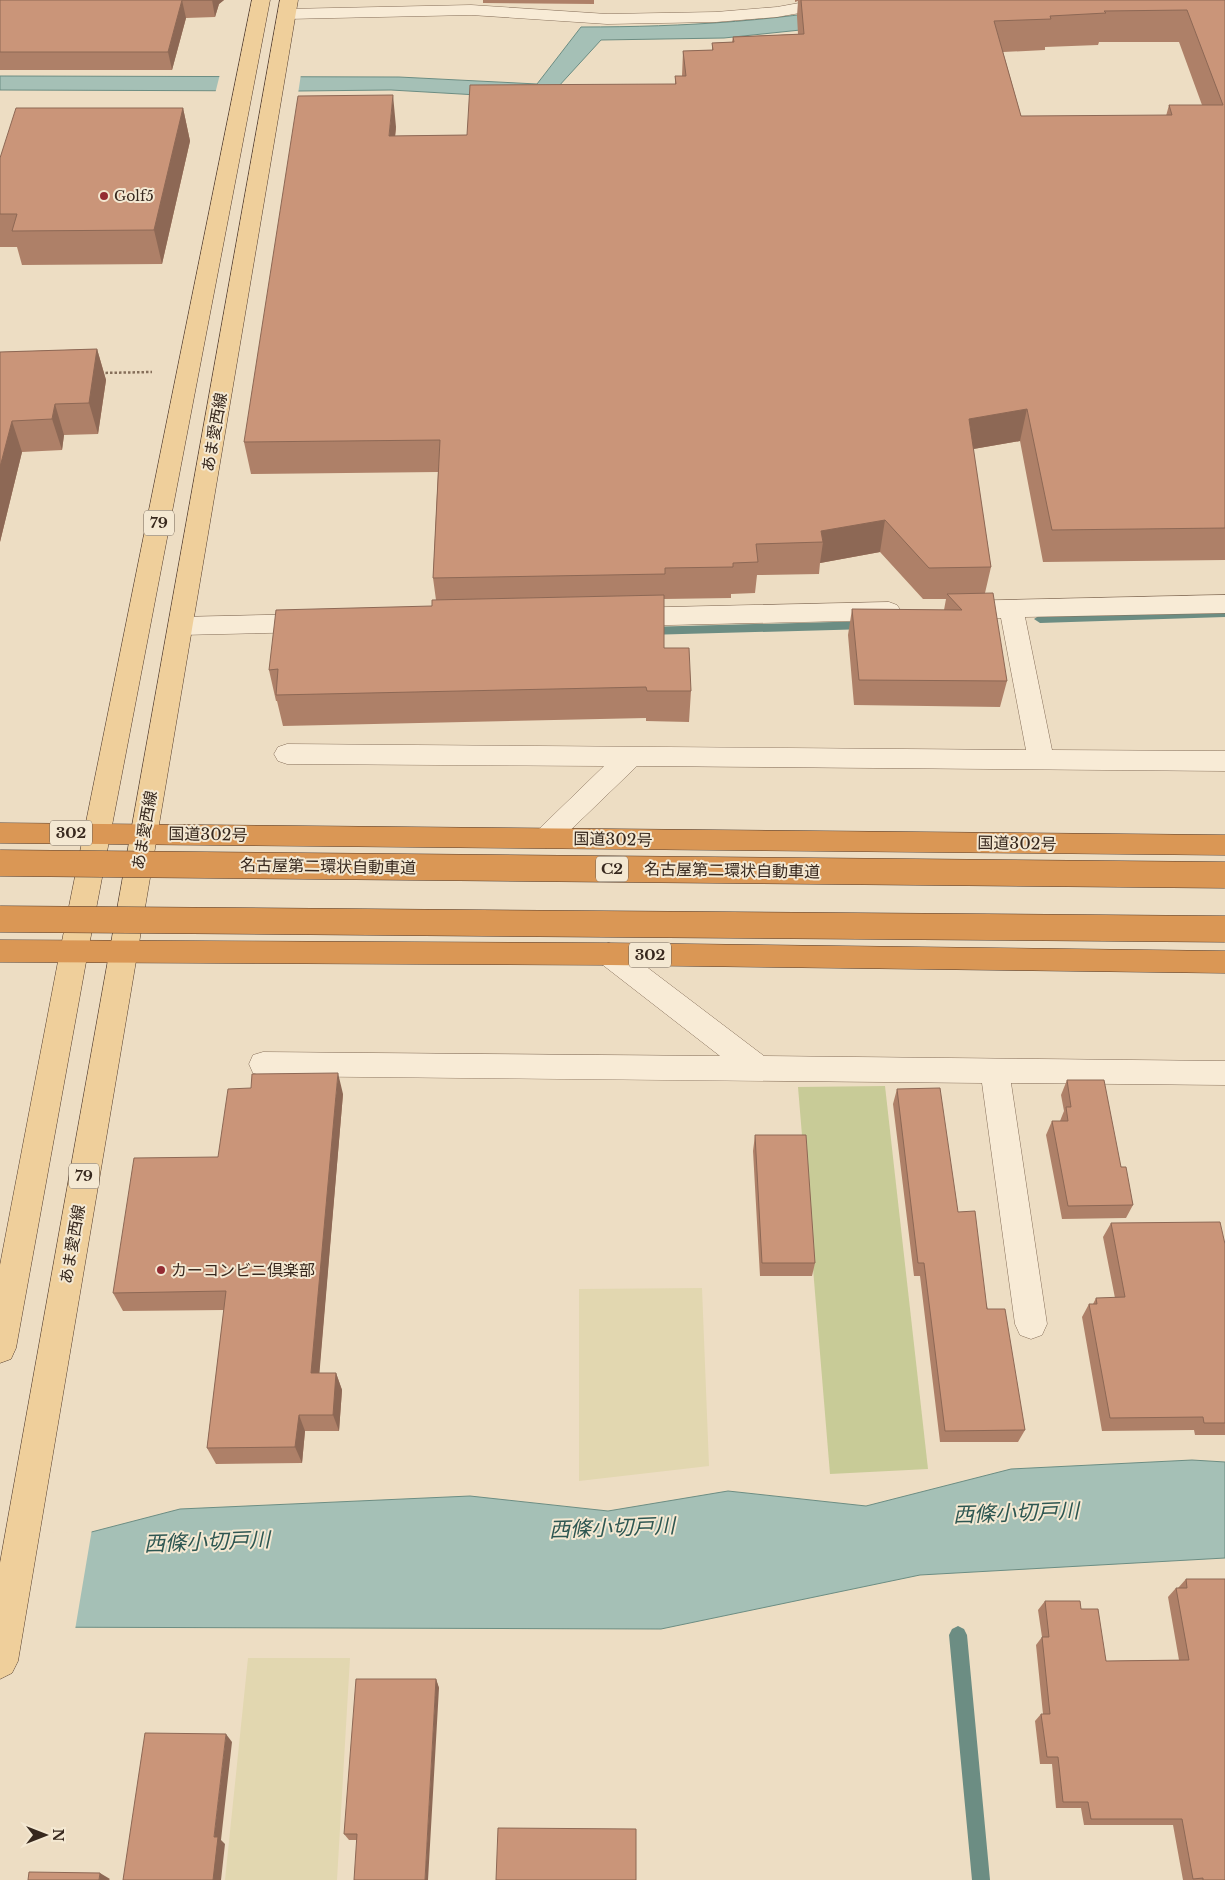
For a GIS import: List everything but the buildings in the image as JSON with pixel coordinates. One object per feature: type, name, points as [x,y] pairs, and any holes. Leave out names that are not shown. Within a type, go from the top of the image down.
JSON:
[{"type":"highway","points":[[878,841],[1055,831],[1225,828]]},
{"type":"highway","name":"国道302号","points":[[0,833],[1225,845]]},
{"type":"highway","name":"名古屋第二環状自動車道","points":[[0,863],[1225,875]]},
{"type":"highway","points":[[0,919],[1225,929]]},
{"type":"highway","name":"302","points":[[0,951],[608,954],[1225,962]]},
{"type":"highway","points":[[892,959],[1225,979]]},
{"type":"main road","name":"79","points":[[0,1348],[74,951],[261,0]]},
{"type":"main road","name":"あま愛西線","points":[[2,1649],[288,7]]},
{"type":"street","points":[[288,7],[470,10],[589,19],[696,17],[777,12],[835,2]]},
{"type":"street","points":[[605,617],[1225,604]]},
{"type":"street","points":[[1011,609],[1041,759]]},
{"type":"street","points":[[180,626],[328,623]]},
{"type":"street","points":[[287,754],[1225,761]]},
{"type":"street","points":[[546,838],[630,756]]},
{"type":"street","points":[[608,954],[759,1069]]},
{"type":"street","points":[[263,1064],[1225,1073]]},
{"type":"street","points":[[995,1071],[1031,1324]]},
{"type":"path","points":[[94,374],[160,372]]},
{"type":"shaded area","points":[[702,1288],[709,1466],[579,1481],[579,1289]]},
{"type":"shaded area","points":[[248,1658],[350,1658],[337,1880],[225,1880]]},
{"type":"green space","points":[[885,1086],[928,1469],[830,1474],[798,1087]]},
{"type":"water","points":[[889,0],[810,29],[724,38],[601,40],[547,99],[391,90],[0,90],[0,76],[399,77],[537,84],[581,27],[659,26],[774,18]]},
{"type":"water","name":"西條小切戸川","points":[[1192,1460],[1225,1462],[1225,1558],[920,1575],[661,1629],[0,1627],[76,1536],[180,1509],[470,1496],[608,1511],[728,1491],[866,1506],[1011,1469]]},
{"type":"pier","points":[[220,74],[301,74],[298,94],[215,94]]},
{"type":"pier","points":[[92,1529],[75,1630],[0,1630],[0,1531],[75,1533]]},
{"type":"waterway","points":[[1040,619],[1225,613]]},
{"type":"waterway","points":[[646,631],[869,625]]},
{"type":"waterway","points":[[958,1635],[981,1880]]},
{"type":"place","name":"Golf5","points":[[104,196]]},
{"type":"place","name":"カーコンビニ倶楽部","points":[[161,1270]]}]
